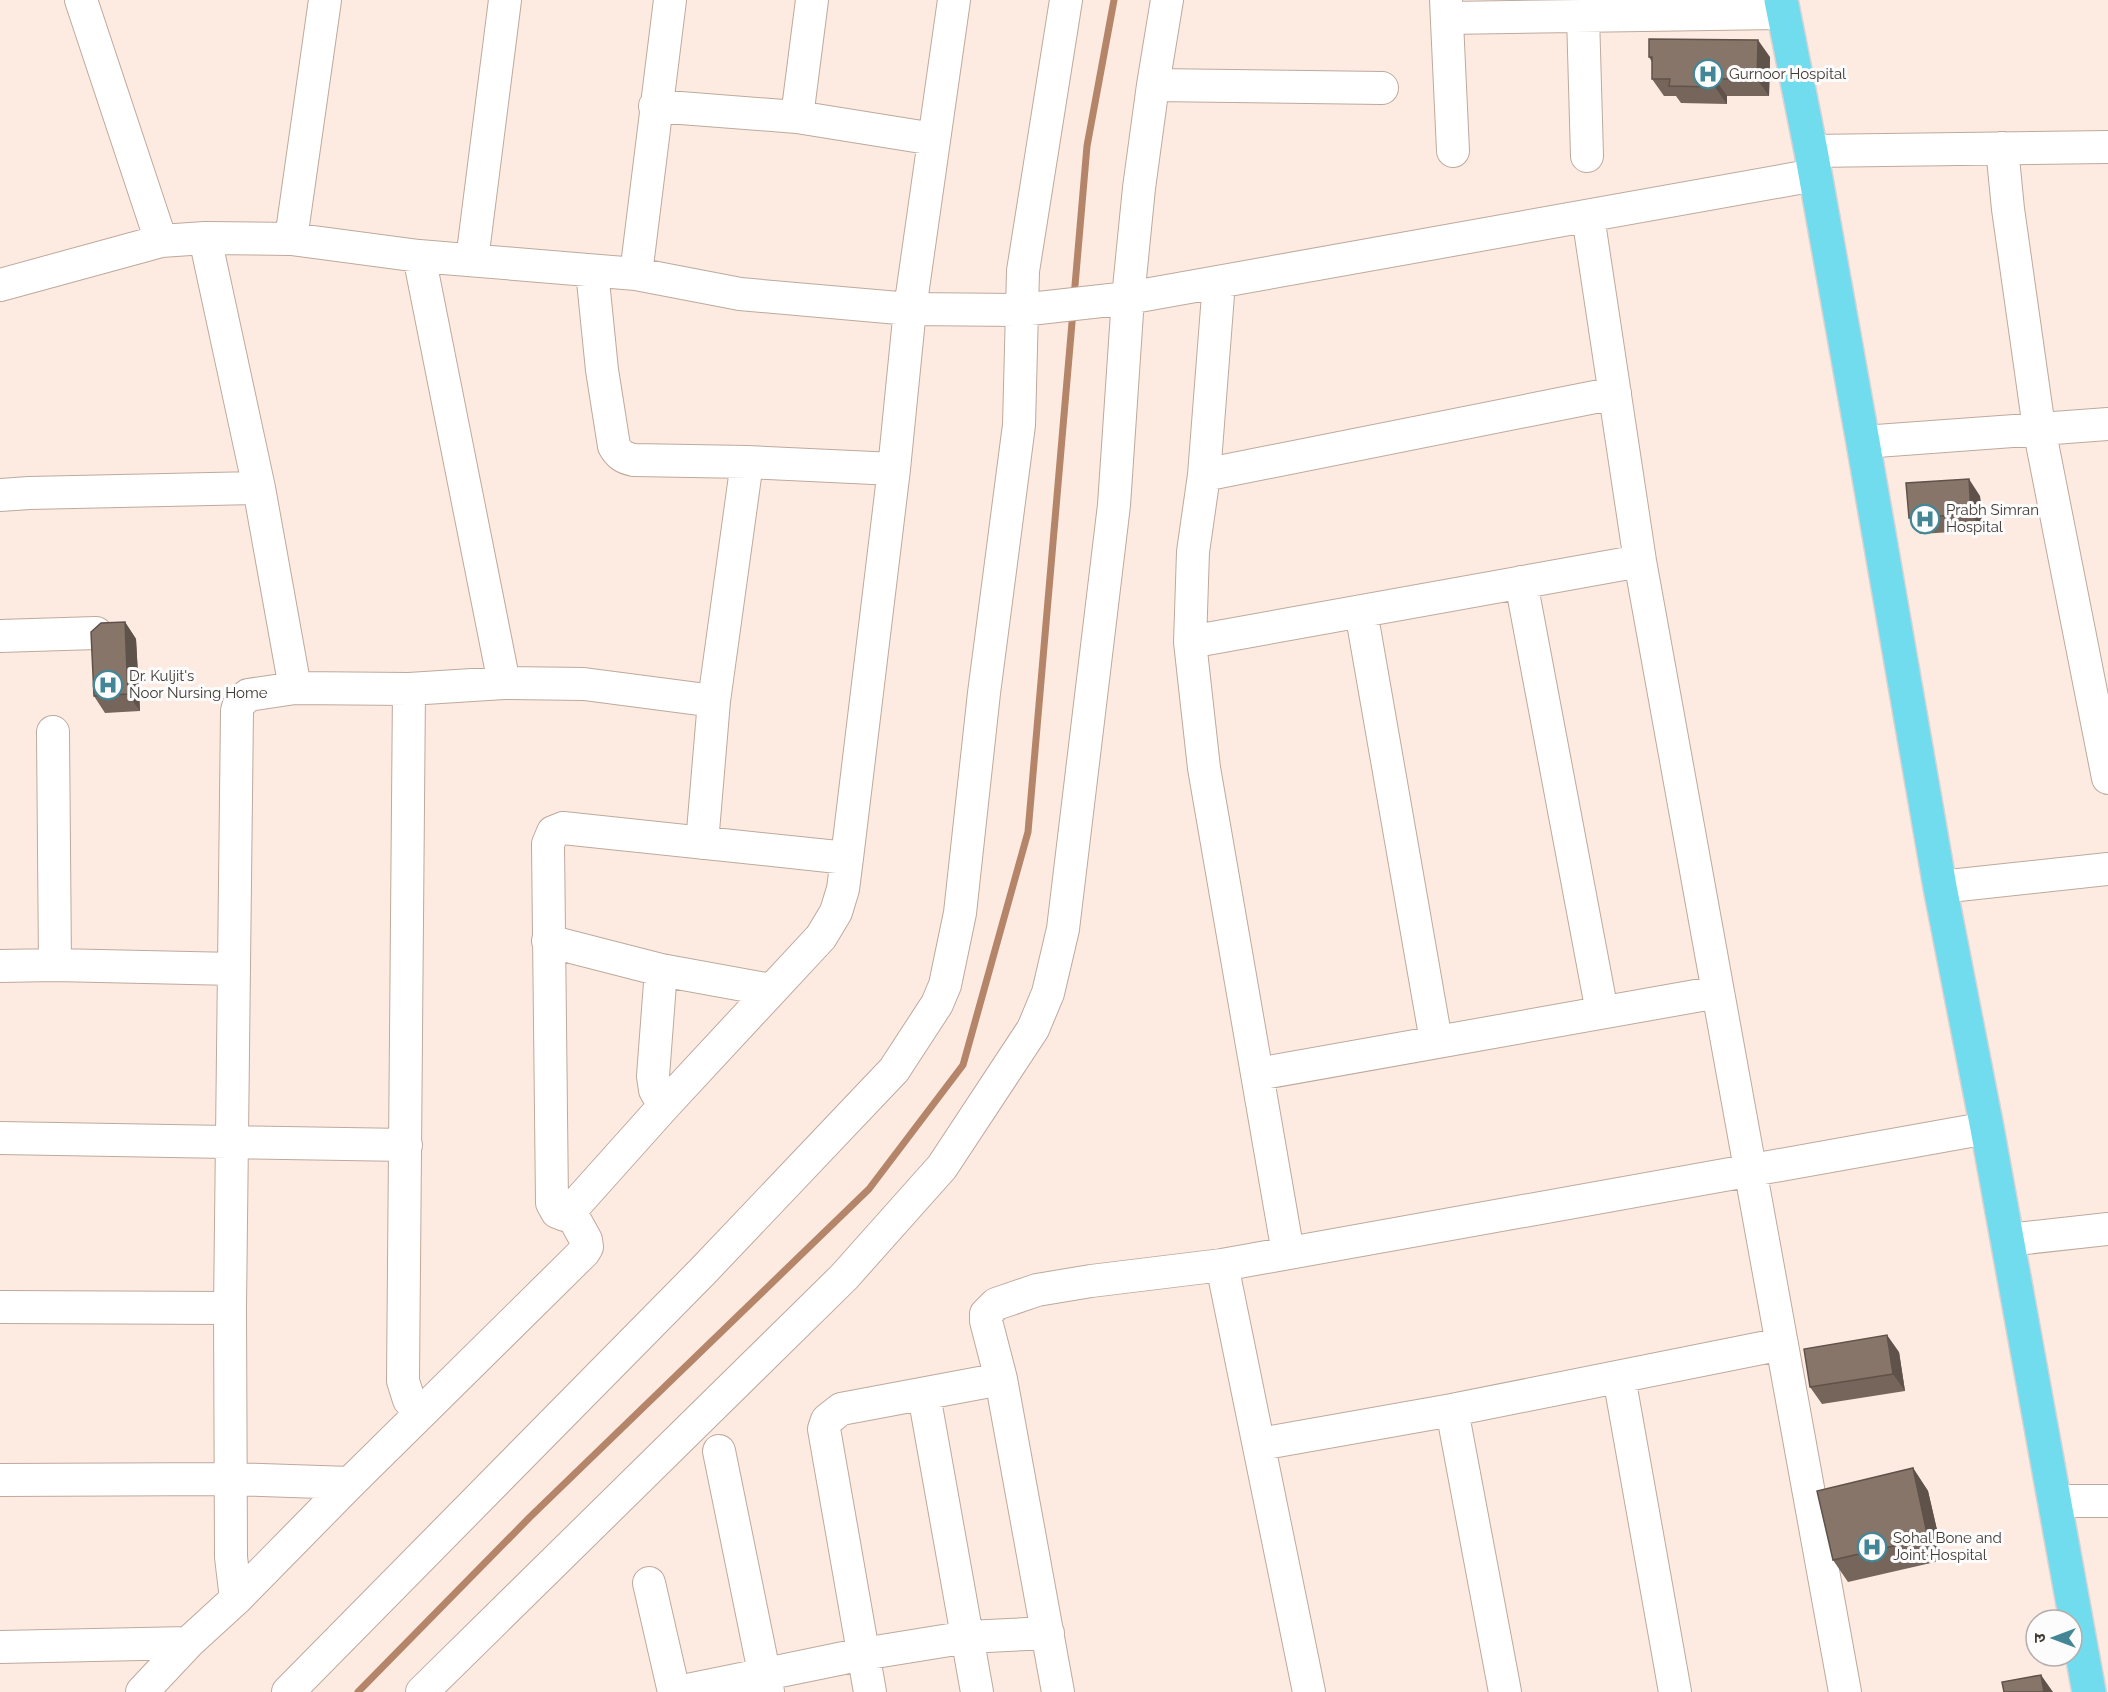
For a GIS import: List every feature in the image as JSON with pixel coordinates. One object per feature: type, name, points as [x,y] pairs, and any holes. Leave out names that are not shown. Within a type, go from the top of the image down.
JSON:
[{"type":"main road","points":[[1782,7],[1813,163],[1940,887],[1987,1128],[2089,1692]]},
{"type":"street","points":[[81,0],[161,241]]},
{"type":"street","points":[[291,239],[325,0]]},
{"type":"street","points":[[472,260],[505,0]]},
{"type":"street","points":[[636,274],[655,106],[670,0]]},
{"type":"street","points":[[797,117],[812,0]]},
{"type":"street","points":[[847,858],[563,828],[557,829],[549,837],[548,941],[552,1203],[556,1210],[563,1215],[570,1211],[821,937],[836,912],[843,889],[847,858],[894,469],[910,309],[954,0]]},
{"type":"street","points":[[288,1692],[703,1271],[878,1087],[894,1070],[937,1004],[945,986],[960,913],[984,693],[1019,425],[1027,309],[1023,272],[1066,0]]},
{"type":"street","points":[[422,1692],[844,1277],[942,1167],[1033,1029],[1048,993],[1065,917],[1114,505],[1122,299],[1152,85],[1167,0]]},
{"type":"street","points":[[1453,152],[1447,9],[1583,16],[1782,7]]},
{"type":"street","points":[[1583,16],[1587,156]]},
{"type":"street","points":[[1152,85],[1382,88]]},
{"type":"street","points":[[655,106],[797,117],[934,139]]},
{"type":"street","points":[[0,285],[161,241],[206,238],[291,239],[419,256],[636,274],[740,294],[910,309],[1027,309],[1122,299],[1588,216],[1813,163],[2002,148],[2108,147]]},
{"type":"street","points":[[2002,148],[2008,209],[2039,428],[2108,778]]},
{"type":"street","points":[[1588,216],[1640,561],[1845,1692]]},
{"type":"street","points":[[206,238],[259,488],[295,688]]},
{"type":"street","points":[[419,256],[504,682]]},
{"type":"street","points":[[592,271],[602,370],[614,446],[625,458],[894,469]]},
{"type":"street","points":[[1219,282],[1204,475],[1193,552],[1190,642],[1204,768],[1288,1253]]},
{"type":"street","points":[[1204,475],[1615,393]]},
{"type":"street","points":[[1863,442],[2108,424]]},
{"type":"street","points":[[702,843],[714,700],[747,462]]},
{"type":"street","points":[[0,495],[259,488]]},
{"type":"street","points":[[1190,642],[1640,561]]},
{"type":"street","points":[[1521,582],[1602,1012]]},
{"type":"street","points":[[1361,611],[1436,1041]]},
{"type":"street","points":[[0,636],[96,633]]},
{"type":"street","points":[[236,1599],[231,1557],[230,1308],[237,711],[239,704],[248,695],[295,688],[409,689],[504,682],[584,684],[714,700]]},
{"type":"street","points":[[409,689],[403,1381],[409,1400],[422,1412]]},
{"type":"street","points":[[53,732],[55,965]]},
{"type":"street","points":[[1940,887],[2108,868]]},
{"type":"street","points":[[548,941],[662,970],[771,990]]},
{"type":"street","points":[[0,966],[234,969]]},
{"type":"street","points":[[662,970],[653,1076],[655,1090],[664,1106]]},
{"type":"street","points":[[1258,1074],[1718,992]]},
{"type":"street","points":[[1058,1692],[1000,1379],[986,1321],[986,1314],[996,1304],[1048,1288],[1222,1265],[1987,1128]]},
{"type":"street","points":[[0,1138],[406,1145]]},
{"type":"street","points":[[142,1692],[188,1643],[236,1599],[584,1252],[587,1248],[586,1240],[570,1211]]},
{"type":"street","points":[[2007,1240],[2108,1229]]},
{"type":"street","points":[[1222,1265],[1309,1692]]},
{"type":"street","points":[[0,1307],[230,1308]]},
{"type":"street","points":[[1260,1444],[1452,1410],[1782,1344]]},
{"type":"street","points":[[1618,1377],[1675,1692]]},
{"type":"street","points":[[870,1692],[824,1429],[827,1420],[841,1409],[1000,1379]]},
{"type":"street","points":[[924,1395],[977,1692]]},
{"type":"street","points":[[1452,1410],[1505,1692]]},
{"type":"street","points":[[719,1451],[766,1683]]},
{"type":"street","points":[[0,1479],[231,1479],[350,1483]]},
{"type":"street","points":[[2054,1501],[2108,1501]]},
{"type":"street","points":[[649,1583],[676,1692],[766,1683],[863,1654],[968,1637],[1048,1633]]},
{"type":"street","points":[[0,1647],[188,1643]]},
{"type":"building","points":[[1649,39],[1758,40],[1757,79],[1715,79],[1715,87],[1669,86],[1670,79],[1652,79]]},
{"type":"building","points":[[1969,479],[1971,514],[1909,518],[1906,483]]},
{"type":"building","points":[[125,622],[128,694],[94,696],[91,632],[101,623]]},
{"type":"building","points":[[1887,1335],[1893,1374],[1810,1387],[1804,1349]]},
{"type":"building","points":[[1913,1468],[1928,1538],[1833,1560],[1817,1491]]},
{"type":"building","points":[[2041,1675],[2044,1692],[2004,1692],[2002,1682]]},
{"type":"waterway","points":[[1074,297],[1087,146],[1114,0]]},
{"type":"waterway","points":[[358,1692],[530,1517],[869,1189],[963,1065],[1028,832],[1073,311]]},
{"type":"place","name":"Gurnoor Hospital","points":[[1708,74]]},
{"type":"place","name":"Prabh Simran Hospital","points":[[1925,519]]},
{"type":"place","name":"Dr. Kuljit's Noor Nursing Home","points":[[108,685]]},
{"type":"place","name":"Sohal Bone and Joint Hospital","points":[[1872,1547]]}]
